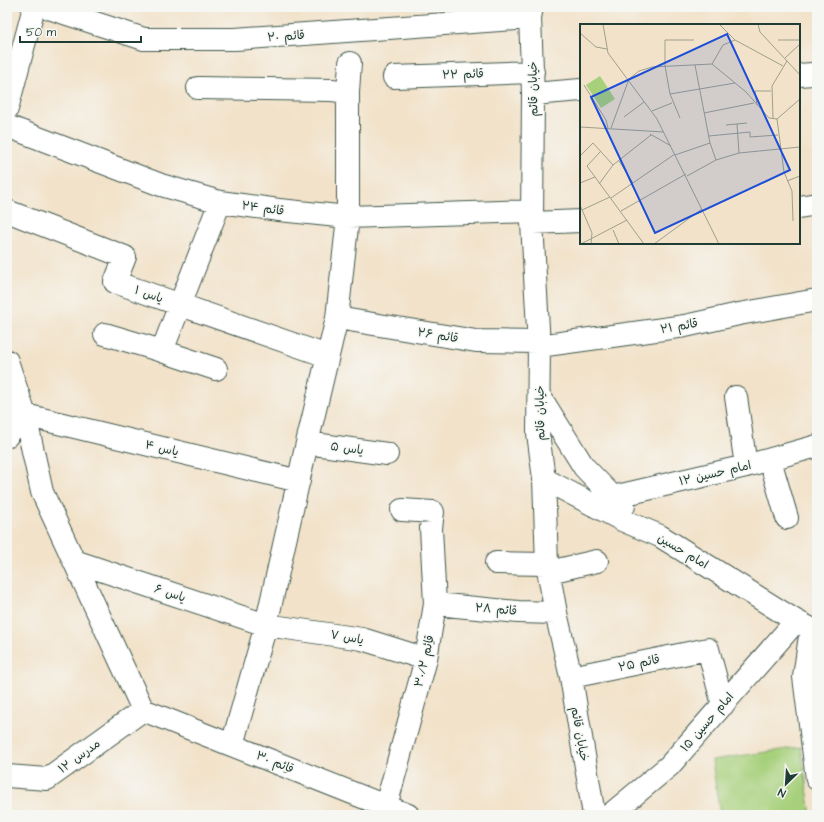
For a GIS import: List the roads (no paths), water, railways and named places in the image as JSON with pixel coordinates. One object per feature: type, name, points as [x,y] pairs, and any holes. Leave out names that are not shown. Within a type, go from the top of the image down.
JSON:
[{"type":"street","points":[[7,109],[34,7]]},
{"type":"street","name":"قائم ۲۰","points":[[46,7],[144,39],[235,39],[536,10]]},
{"type":"street","name":"خیابان قائم","points":[[536,10],[533,72],[532,217],[539,344],[538,433],[544,479],[548,568],[556,613],[571,677],[594,815]]},
{"type":"street","points":[[232,745],[266,625],[299,480],[306,442],[338,318],[348,217],[348,92],[350,63]]},
{"type":"street","name":"قائم ۲۲","points":[[394,77],[533,72]]},
{"type":"street","points":[[198,88],[332,90],[348,92]]},
{"type":"street","points":[[533,94],[580,90]]},
{"type":"street","name":"قائم ۲۴","points":[[7,126],[161,185],[220,202],[348,217],[532,217],[580,221]]},
{"type":"street","points":[[162,351],[220,202]]},
{"type":"street","points":[[800,207],[817,204]]},
{"type":"street","name":"یاس ۱","points":[[7,211],[125,257],[115,282],[327,356]]},
{"type":"street","name":"قائم ۲۱","points":[[539,344],[685,326],[739,314],[817,304]]},
{"type":"street","name":"قائم ۲۶","points":[[338,318],[476,341],[539,344]]},
{"type":"street","points":[[105,334],[216,369]]},
{"type":"street","points":[[7,361],[22,406],[42,492],[143,710]]},
{"type":"street","points":[[539,394],[584,467],[613,498],[660,536]]},
{"type":"street","points":[[736,397],[746,466]]},
{"type":"street","points":[[7,436],[22,406]]},
{"type":"street","name":"یاس ۴","points":[[22,406],[299,480]]},
{"type":"street","name":"یاس ۵","points":[[306,442],[387,454]]},
{"type":"street","name":"امام حسین ۱۲","points":[[613,498],[770,460],[817,446]]},
{"type":"street","points":[[770,460],[787,518]]},
{"type":"street","name":"امام حسین","points":[[544,479],[622,520],[660,536],[808,627]]},
{"type":"street","name":"قاِئم ۳۰/۲","points":[[384,811],[426,659],[435,604],[432,528],[433,512],[402,510]]},
{"type":"street","name":"یاس ۶","points":[[74,561],[266,625]]},
{"type":"street","points":[[496,563],[548,568],[597,561]]},
{"type":"street","name":"قائم ۲۸","points":[[435,604],[518,612],[556,613]]},
{"type":"street","name":"یاس ۷","points":[[266,625],[362,639],[426,659]]},
{"type":"street","points":[[808,627],[804,677],[817,779]]},
{"type":"street","name":"امام حسین ۱۵","points":[[610,815],[669,766],[722,705],[808,627]]},
{"type":"street","name":"قائم ۲۵","points":[[571,677],[708,649],[722,705]]},
{"type":"street","name":"قاِئم ۳۰","points":[[143,710],[232,745],[384,811],[408,815]]},
{"type":"street","name":"مدرس ۱۲","points":[[7,776],[47,779],[143,710]]}]
